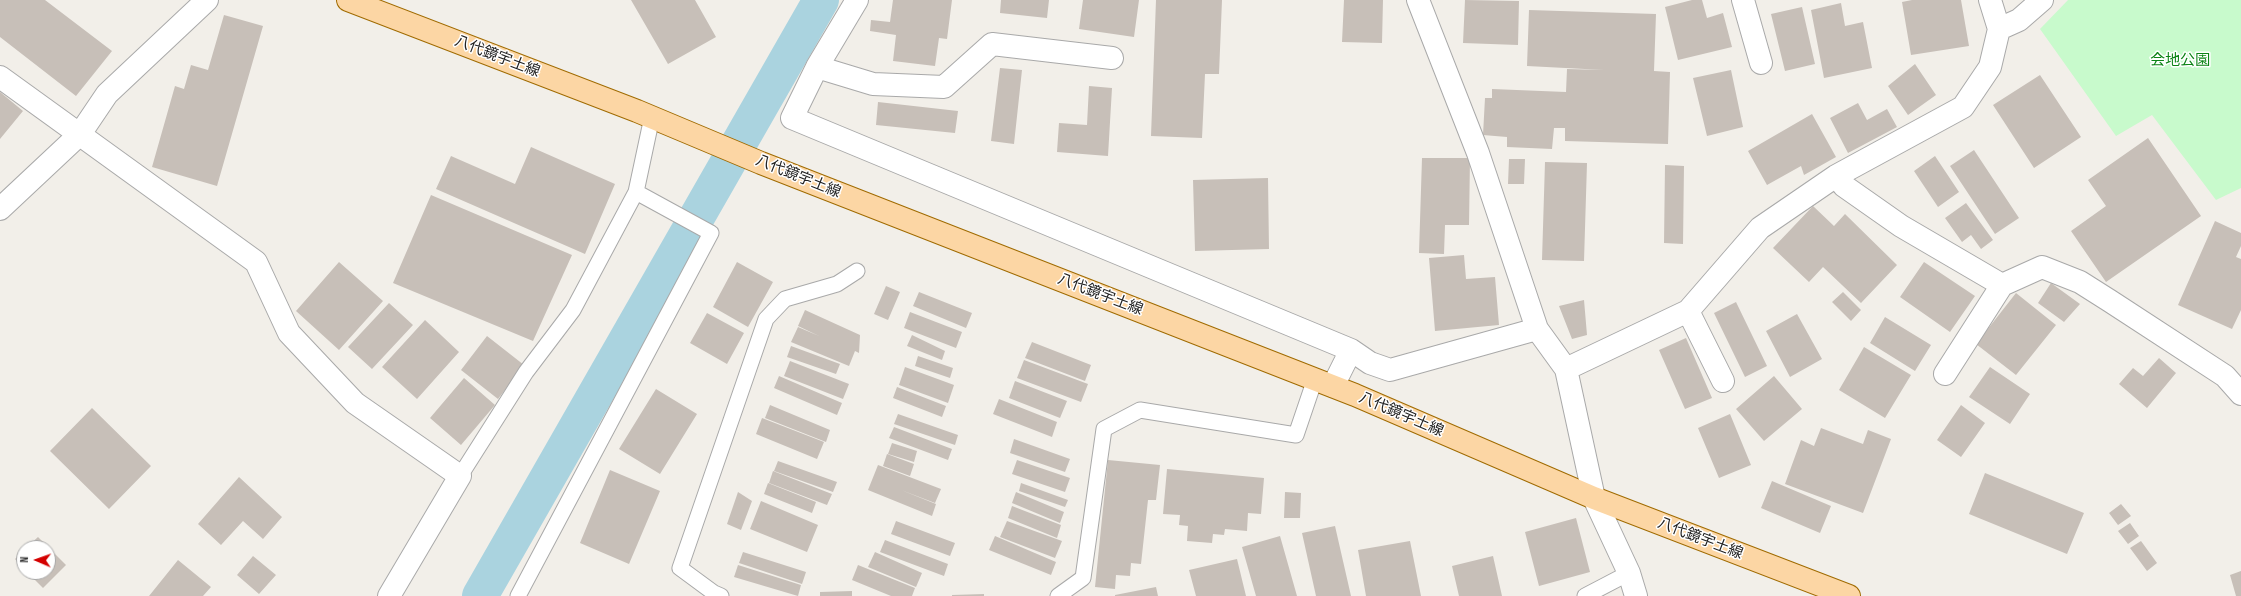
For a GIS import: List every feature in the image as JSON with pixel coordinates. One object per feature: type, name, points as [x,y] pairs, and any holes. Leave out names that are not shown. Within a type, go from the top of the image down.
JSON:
[{"type":"main road","name":"八代鏡宇土線","points":[[348,0],[661,121],[761,163],[1324,383],[1594,498],[1849,596]]},
{"type":"street","points":[[0,209],[80,134],[107,94],[207,0]]},
{"type":"street","points":[[858,0],[817,67],[792,118],[1351,350],[1370,363],[1390,370],[1537,329]]},
{"type":"street","points":[[1418,0],[1478,153],[1537,329],[1566,369],[1594,498],[1629,573],[1636,596]]},
{"type":"street","points":[[1743,0],[1761,63]]},
{"type":"street","points":[[1566,369],[1688,311],[1760,228],[1836,176],[1963,107],[1990,66],[1999,29],[1990,0]]},
{"type":"street","points":[[1999,29],[2019,20],[2042,0]]},
{"type":"street","points":[[817,67],[873,84],[944,87],[992,44],[1112,58]]},
{"type":"street","points":[[0,77],[256,262],[288,333],[355,403],[460,476],[389,596]]},
{"type":"street","points":[[1836,176],[1844,186],[1901,226],[2002,285]]},
{"type":"street","points":[[1945,374],[2002,285],[2042,267],[2080,282],[2225,376],[2241,394]]},
{"type":"street","points":[[1688,311],[1722,381]]},
{"type":"street","points":[[1324,383],[1351,350]]},
{"type":"lane","points":[[460,476],[526,372],[573,310],[636,192],[661,121]]},
{"type":"lane","points":[[518,596],[711,233],[636,192]]},
{"type":"lane","points":[[721,596],[714,594],[680,568],[766,319],[785,299],[837,284],[857,271]]},
{"type":"lane","points":[[1058,596],[1083,578],[1104,429],[1140,410],[1296,435],[1324,383]]},
{"type":"lane","points":[[1585,596],[1629,573]]},
{"type":"green space","name":"会地公園","points":[[2068,0],[2241,0],[2241,188],[2216,200],[2152,115],[2116,136],[2040,29]]},
{"type":"building","points":[[0,0],[45,0],[112,51],[76,96],[0,37]]},
{"type":"building","points":[[631,0],[695,0],[716,37],[668,64]]},
{"type":"building","points":[[893,0],[952,0],[947,39],[939,38],[935,66],[893,61],[896,35],[870,31],[871,20],[890,22]]},
{"type":"building","points":[[1001,0],[1049,0],[1047,18],[1000,13]]},
{"type":"building","points":[[1083,0],[1139,0],[1134,37],[1079,29]]},
{"type":"building","points":[[1156,0],[1222,0],[1219,74],[1205,74],[1202,138],[1151,136]]},
{"type":"building","points":[[1344,0],[1383,0],[1382,43],[1342,42]]},
{"type":"building","points":[[1465,0],[1519,1],[1518,45],[1463,43]]},
{"type":"building","points":[[1692,0],[1702,0],[1707,18],[1723,13],[1732,47],[1678,60],[1665,7]]},
{"type":"building","points":[[1912,0],[1961,0],[1969,46],[1911,55],[1902,2]]},
{"type":"building","points":[[1841,3],[1845,26],[1863,22],[1872,68],[1824,78],[1811,10]]},
{"type":"building","points":[[1802,7],[1815,64],[1785,71],[1771,14]]},
{"type":"building","points":[[1529,10],[1656,14],[1654,71],[1670,72],[1668,144],[1565,141],[1565,128],[1554,128],[1552,149],[1507,147],[1507,137],[1483,135],[1485,98],[1492,98],[1492,89],[1566,92],[1567,69],[1604,70],[1527,66]]},
{"type":"building","points":[[224,15],[263,26],[217,186],[152,167],[175,86],[184,89],[191,65],[208,70]]},
{"type":"building","points":[[1915,64],[1936,95],[1908,115],[1888,86]]},
{"type":"building","points":[[1000,68],[1022,70],[1014,144],[991,141]]},
{"type":"building","points":[[1731,70],[1743,127],[1707,136],[1693,78]]},
{"type":"building","points":[[2040,75],[2081,137],[2034,168],[1993,105]]},
{"type":"building","points":[[1089,86],[1112,88],[1108,156],[1057,152],[1059,123],[1087,125]]},
{"type":"building","points":[[0,92],[23,111],[0,139]]},
{"type":"building","points":[[878,102],[958,111],[955,133],[876,125]]},
{"type":"building","points":[[1858,103],[1867,120],[1887,109],[1897,127],[1848,153],[1830,118]]},
{"type":"building","points":[[1812,114],[1836,157],[1804,175],[1801,166],[1767,185],[1748,151]]},
{"type":"building","points":[[2148,138],[2201,216],[2106,282],[2071,231],[2106,206],[2088,180]]},
{"type":"building","points":[[531,147],[615,184],[585,254],[436,189],[451,156],[515,184]]},
{"type":"building","points":[[1974,150],[2019,218],[1995,234],[1950,166]]},
{"type":"building","points":[[1935,156],[1959,192],[1938,207],[1914,171]]},
{"type":"building","points":[[1422,158],[1470,158],[1469,225],[1445,225],[1444,254],[1419,253]]},
{"type":"building","points":[[1509,159],[1525,159],[1524,184],[1508,184]]},
{"type":"building","points":[[1545,162],[1587,163],[1584,261],[1542,260]]},
{"type":"building","points":[[1665,165],[1684,166],[1683,244],[1664,243]]},
{"type":"building","points":[[1268,178],[1269,249],[1195,251],[1193,180]]},
{"type":"building","points":[[431,195],[572,255],[533,341],[393,283]]},
{"type":"building","points":[[1966,203],[1993,240],[1981,249],[1971,235],[1962,242],[1945,218]]},
{"type":"building","points":[[1813,206],[1834,226],[1845,214],[1897,265],[1861,303],[1823,267],[1809,282],[1773,248]]},
{"type":"building","points":[[2215,221],[2241,233],[2241,246],[2236,257],[2241,259],[2241,310],[2232,329],[2178,305]]},
{"type":"building","points":[[1464,255],[1466,279],[1495,277],[1499,325],[1435,331],[1429,258]]},
{"type":"building","points":[[339,262],[383,301],[339,350],[296,311]]},
{"type":"building","points":[[737,262],[773,282],[748,327],[713,307]]},
{"type":"building","points":[[1924,262],[1975,296],[1950,332],[1900,297]]},
{"type":"building","points":[[2051,283],[2080,304],[2064,322],[2038,303]]},
{"type":"building","points":[[886,286],[900,292],[888,320],[874,314]]},
{"type":"building","points":[[919,292],[972,313],[966,328],[913,306]]},
{"type":"building","points":[[1843,292],[1861,310],[1851,321],[1832,302]]},
{"type":"building","points":[[2016,293],[2056,325],[2016,375],[1976,344]]},
{"type":"building","points":[[1584,300],[1587,335],[1572,339],[1559,306]]},
{"type":"building","points":[[1736,302],[1767,366],[1745,377],[1714,313]]},
{"type":"building","points":[[389,303],[413,325],[372,369],[348,347]]},
{"type":"building","points":[[805,310],[860,335],[859,353],[855,351],[849,366],[791,342],[798,327],[819,336],[798,326]]},
{"type":"building","points":[[910,312],[962,332],[956,348],[904,328]]},
{"type":"building","points":[[707,313],[744,333],[727,364],[690,343]]},
{"type":"building","points":[[1797,314],[1822,359],[1790,377],[1766,331]]},
{"type":"building","points":[[1885,317],[1931,345],[1915,371],[1870,343]]},
{"type":"building","points":[[425,320],[459,352],[417,399],[382,367]]},
{"type":"building","points":[[912,335],[945,351],[942,360],[907,346]]},
{"type":"building","points":[[487,336],[524,365],[498,399],[461,370]]},
{"type":"building","points":[[1686,338],[1712,398],[1685,409],[1659,350]]},
{"type":"building","points":[[1032,342],[1091,365],[1085,381],[1025,358]]},
{"type":"building","points":[[791,346],[840,364],[836,374],[787,357]]},
{"type":"building","points":[[1864,347],[1911,375],[1885,418],[1839,390]]},
{"type":"building","points":[[918,356],[953,368],[950,378],[915,366]]},
{"type":"building","points":[[2159,358],[2176,373],[2147,408],[2119,384],[2133,368],[2143,376]]},
{"type":"building","points":[[1024,360],[1088,384],[1081,402],[1017,378]]},
{"type":"building","points":[[790,361],[849,384],[843,399],[784,376]]},
{"type":"building","points":[[905,367],[954,385],[948,403],[899,385]]},
{"type":"building","points":[[1990,367],[2030,394],[2010,424],[1969,397]]},
{"type":"building","points":[[779,376],[842,403],[837,415],[774,388]]},
{"type":"building","points":[[1774,376],[1802,409],[1764,441],[1736,409]]},
{"type":"building","points":[[464,378],[495,405],[461,445],[430,418]]},
{"type":"building","points":[[1015,381],[1067,401],[1060,418],[1009,398]]},
{"type":"building","points":[[897,387],[946,406],[942,417],[893,398]]},
{"type":"building","points":[[656,389],[697,414],[660,474],[619,449]]},
{"type":"building","points":[[999,399],[1057,422],[1052,437],[993,414]]},
{"type":"building","points":[[770,405],[830,430],[826,442],[765,418]]},
{"type":"building","points":[[1961,405],[1985,423],[1961,457],[1937,440]]},
{"type":"building","points":[[92,408],[151,466],[109,509],[50,451]]},
{"type":"building","points":[[898,414],[958,435],[955,445],[894,424]]},
{"type":"building","points":[[1730,414],[1751,465],[1719,478],[1698,428]]},
{"type":"building","points":[[762,418],[824,442],[817,459],[756,434]]},
{"type":"building","points":[[894,427],[952,449],[948,460],[889,438]]},
{"type":"building","points":[[1821,428],[1863,444],[1868,430],[1891,439],[1863,513],[1785,484],[1801,440],[1814,446]]},
{"type":"building","points":[[1014,439],[1070,459],[1065,472],[1010,453]]},
{"type":"building","points":[[892,443],[917,451],[914,462],[888,454]]},
{"type":"building","points":[[887,454],[914,464],[910,476],[883,466]]},
{"type":"building","points":[[1017,460],[1070,478],[1065,492],[1012,474]]},
{"type":"building","points":[[1108,460],[1160,465],[1156,500],[1148,500],[1141,564],[1131,563],[1130,576],[1116,575],[1115,589],[1095,587]]},
{"type":"building","points":[[778,461],[837,482],[833,492],[774,471]]},
{"type":"building","points":[[878,465],[941,489],[935,503],[901,490],[936,504],[932,516],[868,490]]},
{"type":"building","points":[[1167,469],[1264,478],[1261,514],[1248,513],[1247,531],[1225,529],[1224,535],[1213,534],[1212,543],[1187,541],[1188,526],[1179,525],[1180,515],[1163,514]]},
{"type":"building","points":[[610,470],[660,491],[629,564],[580,543]]},
{"type":"building","points":[[773,471],[832,494],[827,505],[769,483]]},
{"type":"building","points":[[1985,473],[2084,513],[2067,554],[1969,514]]},
{"type":"building","points":[[239,477],[282,517],[263,539],[243,521],[221,545],[198,524]]},
{"type":"building","points":[[1772,481],[1831,506],[1820,533],[1761,508]]},
{"type":"building","points":[[768,483],[816,502],[812,513],[764,494]]},
{"type":"building","points":[[1021,483],[1068,500],[1065,507],[1019,491]]},
{"type":"building","points":[[738,492],[752,501],[741,530],[727,524]]},
{"type":"building","points":[[1016,492],[1064,512],[1060,523],[1012,503]]},
{"type":"building","points":[[1285,492],[1301,493],[1300,518],[1284,518]]},
{"type":"building","points":[[761,501],[818,525],[807,552],[750,529]]},
{"type":"building","points":[[2121,504],[2131,516],[2118,525],[2109,513]]},
{"type":"building","points":[[1012,506],[1061,525],[1057,538],[1008,518]]},
{"type":"building","points":[[1576,518],[1590,572],[1539,586],[1525,532]]},
{"type":"building","points":[[896,521],[955,543],[950,556],[891,534]]},
{"type":"building","points":[[1007,521],[1062,541],[1055,558],[1000,537]]},
{"type":"building","points":[[2130,523],[2139,536],[2128,544],[2118,531]]},
{"type":"building","points":[[1335,526],[1351,596],[1316,596],[1302,533]]},
{"type":"building","points":[[995,536],[1056,562],[1051,575],[989,550]]},
{"type":"building","points":[[1280,536],[1297,596],[1256,596],[1242,547]]},
{"type":"building","points":[[885,540],[948,564],[944,576],[880,552]]},
{"type":"building","points":[[1410,541],[1421,596],[1366,596],[1358,550]]},
{"type":"building","points":[[2141,541],[2157,563],[2147,571],[2130,548]]},
{"type":"building","points":[[743,552],[806,572],[802,584],[739,563]]},
{"type":"building","points":[[875,552],[922,573],[916,587],[868,567]]},
{"type":"building","points":[[56,555],[66,565],[56,575]]},
{"type":"building","points":[[253,556],[276,575],[259,594],[237,575]]},
{"type":"building","points":[[1493,556],[1502,596],[1459,596],[1452,566]]},
{"type":"building","points":[[1237,559],[1246,596],[1196,596],[1189,570]]},
{"type":"building","points":[[178,560],[211,587],[203,596],[149,596]]},
{"type":"building","points":[[738,565],[801,585],[798,596],[734,577]]},
{"type":"building","points":[[858,565],[915,588],[912,596],[891,596],[852,580]]},
{"type":"building","points":[[2241,571],[2241,596],[2236,596],[2230,575]]},
{"type":"building","points":[[35,580],[51,580],[43,588]]},
{"type":"building","points":[[1156,587],[1158,596],[1115,596],[1115,595]]},
{"type":"building","points":[[852,591],[852,596],[820,596],[820,592]]},
{"type":"building","points":[[984,594],[984,596],[952,596],[952,595]]},
{"type":"waterway","points":[[480,596],[821,0]]}]
